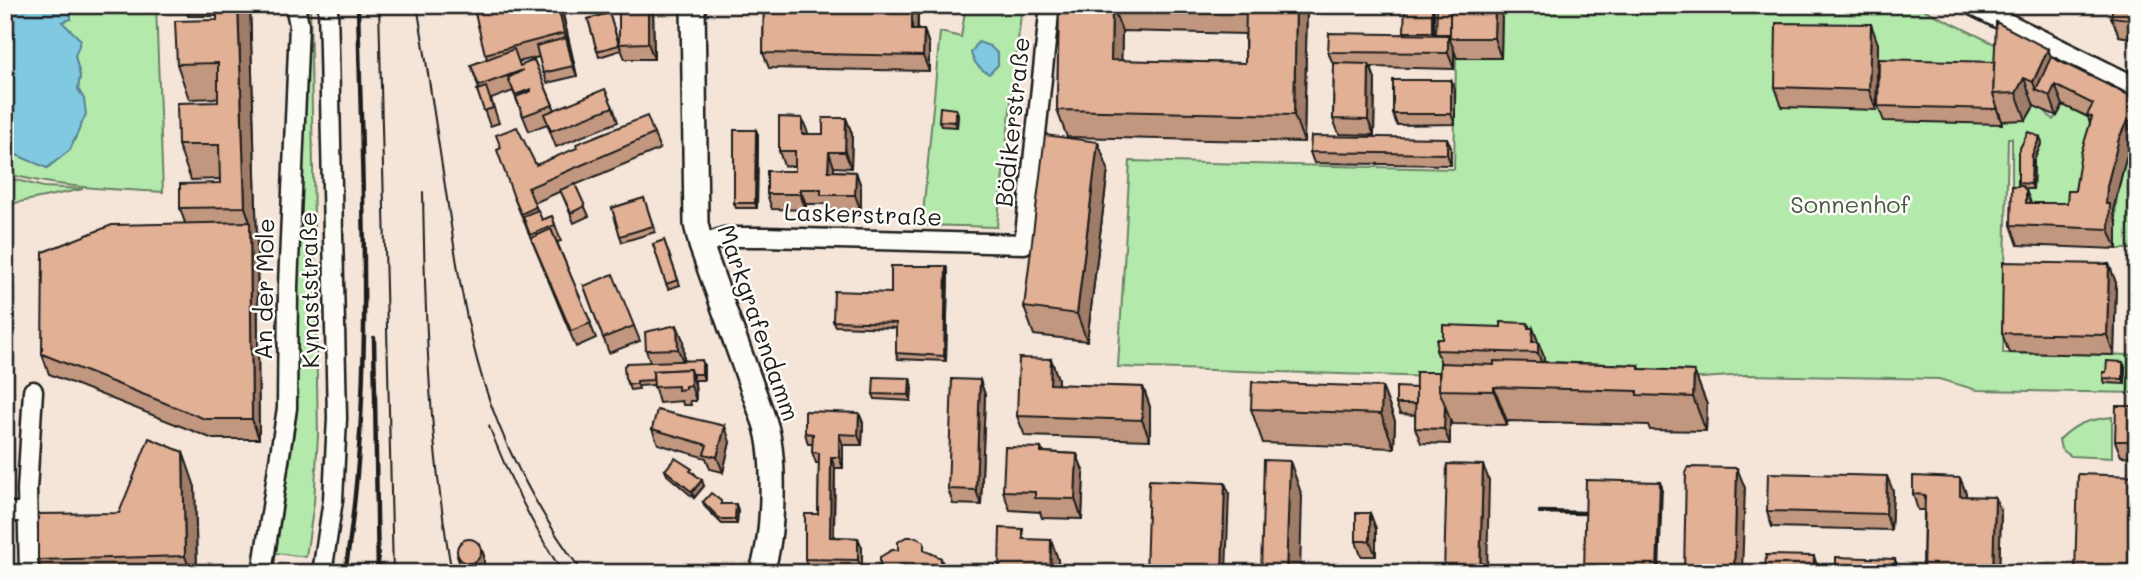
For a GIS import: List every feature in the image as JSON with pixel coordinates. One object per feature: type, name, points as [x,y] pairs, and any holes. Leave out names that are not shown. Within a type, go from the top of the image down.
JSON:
[{"type":"main road","name":"Markgrafendamm","points":[[693,5],[695,216],[701,244],[769,434],[770,528],[767,555],[761,573]]},
{"type":"street","name":"An der Mole","points":[[262,573],[283,445],[288,396],[288,286],[299,25],[295,5]]},
{"type":"street","name":"Kynaststraße","points":[[322,573],[333,500],[337,436],[328,5]]},
{"type":"street","name":"Bödikerstraße","points":[[1024,244],[1051,5]]},
{"type":"street","points":[[1971,5],[2137,87]]},
{"type":"street","name":"Laskerstraße","points":[[701,244],[724,237],[1024,244]]},
{"type":"street","points":[[29,573],[27,512],[33,391]]},
{"type":"street","points":[[5,512],[27,512]]},
{"type":"green space","points":[[64,5],[156,5],[163,192],[64,185],[5,173],[5,150],[48,168],[84,99],[78,89],[80,76],[75,56],[61,22]]},
{"type":"green space","points":[[305,5],[310,5],[318,435],[314,503],[306,557],[276,553],[297,413],[296,283]]},
{"type":"green space","points":[[966,5],[1022,5],[997,227],[922,225],[940,32],[961,37]]},
{"type":"green space","name":"Sonnenhof","points":[[1457,5],[1915,5],[2005,49],[2043,109],[2053,120],[2063,105],[2100,123],[2082,211],[2012,209],[2012,138],[2008,138],[2003,353],[2137,355],[2137,393],[1977,390],[1939,379],[1746,375],[1672,380],[1559,381],[1118,367],[1130,161],[1454,169]]},
{"type":"green space","points":[[2134,140],[2137,142],[2137,249],[2117,249],[2115,221],[2118,194]]},
{"type":"green space","points":[[5,177],[43,187],[83,189],[5,205]]},
{"type":"green space","points":[[2112,417],[2112,458],[2071,456],[2061,449],[2059,440],[2077,426]]},
{"type":"water","points":[[5,5],[64,5],[71,11],[71,19],[62,22],[81,40],[75,56],[80,76],[78,89],[84,99],[86,114],[70,150],[47,168],[5,150]]},
{"type":"water","points":[[978,42],[990,46],[998,54],[998,65],[989,74],[978,66],[972,57],[971,53]]},
{"type":"building","points":[[217,5],[238,5],[245,207],[180,208],[180,184],[220,183],[219,145],[178,145],[177,103],[218,102],[218,63],[177,64],[175,21],[217,20]]},
{"type":"building","points":[[473,5],[558,5],[564,33],[485,54]]},
{"type":"building","points":[[619,5],[648,5],[648,43],[619,44]]},
{"type":"building","points":[[764,5],[912,5],[912,30],[924,30],[923,56],[763,53]]},
{"type":"building","points":[[1059,5],[1112,5],[1111,60],[1245,63],[1246,7],[1168,5],[1296,5],[1294,115],[1057,110]]},
{"type":"building","points":[[1405,5],[1432,5],[1432,32],[1404,32]]},
{"type":"building","points":[[1437,5],[1450,5],[1450,34],[1436,34]]},
{"type":"building","points":[[1450,5],[1495,5],[1494,38],[1450,38]]},
{"type":"building","points":[[2113,5],[2137,5],[2137,20],[2111,17]]},
{"type":"building","points":[[609,13],[619,45],[597,51],[588,19]]},
{"type":"building","points":[[1996,22],[2048,49],[2033,82],[2024,78],[2016,93],[1993,94]]},
{"type":"building","points":[[1776,23],[1871,24],[1869,90],[1775,87]]},
{"type":"building","points":[[1329,33],[1448,35],[1448,53],[1328,52]]},
{"type":"building","points":[[566,38],[573,66],[543,73],[536,46]]},
{"type":"building","points":[[514,49],[520,66],[534,60],[553,105],[523,116],[516,97],[531,89],[515,95],[508,78],[523,70],[479,86],[471,65]]},
{"type":"building","points":[[2051,57],[2137,99],[2137,110],[2131,122],[2127,121],[2119,138],[2107,186],[2106,204],[2110,204],[2109,229],[2011,225],[2012,186],[2022,186],[2026,190],[2026,203],[2067,203],[2068,191],[2075,191],[2081,153],[2092,117],[2087,115],[2093,104],[2055,85],[2050,96],[2036,90]]},
{"type":"building","points":[[1879,59],[1994,62],[1993,94],[1997,109],[1878,106]]},
{"type":"building","points":[[1334,63],[1369,64],[1368,120],[1333,119]]},
{"type":"building","points":[[1393,80],[1451,80],[1451,114],[1393,114]]},
{"type":"building","points":[[486,87],[493,108],[484,111],[477,90]]},
{"type":"building","points":[[605,89],[613,107],[551,131],[544,114]]},
{"type":"building","points":[[940,107],[956,109],[955,122],[939,121]]},
{"type":"building","points":[[647,116],[654,134],[528,188],[536,207],[521,214],[497,150],[501,148],[496,135],[517,127],[536,165],[577,148],[576,144]]},
{"type":"building","points":[[779,117],[802,118],[802,134],[823,134],[823,118],[846,118],[845,152],[829,152],[828,171],[856,172],[855,195],[821,195],[821,189],[800,189],[800,194],[767,194],[767,171],[795,171],[795,151],[779,151]]},
{"type":"building","points":[[734,130],[756,130],[755,203],[734,203]]},
{"type":"building","points":[[2028,132],[2040,137],[2032,155],[2031,184],[2018,183],[2018,152]]},
{"type":"building","points":[[1045,135],[1098,142],[1077,314],[1024,307]]},
{"type":"building","points":[[1311,136],[1447,138],[1447,154],[1310,152]]},
{"type":"building","points":[[575,184],[585,206],[571,213],[560,190]]},
{"type":"building","points":[[644,198],[653,226],[620,236],[612,208]]},
{"type":"building","points":[[538,210],[542,220],[552,216],[555,225],[530,235],[523,216]]},
{"type":"building","points":[[250,222],[252,419],[205,419],[42,354],[43,252],[112,225]]},
{"type":"building","points":[[551,229],[591,323],[571,331],[531,238]]},
{"type":"building","points":[[664,240],[678,280],[666,284],[653,244]]},
{"type":"building","points":[[2003,262],[2109,264],[2107,335],[2002,333]]},
{"type":"building","points":[[891,266],[946,266],[944,356],[896,353],[896,323],[833,321],[834,291],[891,293]]},
{"type":"building","points":[[613,274],[634,326],[603,338],[584,286]]},
{"type":"building","points":[[1501,322],[1528,323],[1528,328],[1533,328],[1532,342],[1538,342],[1538,353],[1436,350],[1437,339],[1443,339],[1443,325],[1501,327]]},
{"type":"building","points":[[677,325],[678,349],[646,350],[645,332]]},
{"type":"building","points":[[1019,358],[1051,359],[1050,384],[1143,387],[1142,420],[1017,416]]},
{"type":"building","points":[[702,360],[702,374],[693,374],[693,378],[690,369],[653,371],[653,380],[637,381],[637,384],[628,384],[625,378],[624,366],[627,363]]},
{"type":"building","points":[[1494,361],[1639,365],[1639,369],[1694,371],[1693,397],[1637,395],[1637,391],[1494,387],[1494,391],[1439,390],[1440,363],[1494,365]]},
{"type":"building","points":[[2107,361],[2123,362],[2123,379],[2103,378]]},
{"type":"building","points":[[690,369],[691,385],[685,386],[685,389],[678,390],[678,386],[654,387],[653,371]]},
{"type":"building","points":[[1416,372],[1439,372],[1439,390],[1445,405],[1444,429],[1415,428]]},
{"type":"building","points":[[874,377],[910,378],[909,395],[873,394]]},
{"type":"building","points":[[952,379],[980,380],[976,490],[948,489]]},
{"type":"building","points":[[1252,382],[1382,387],[1381,414],[1251,409]]},
{"type":"building","points":[[1396,387],[1416,388],[1416,404],[1396,404]]},
{"type":"building","points":[[2116,406],[2137,406],[2137,441],[2115,441]]},
{"type":"building","points":[[657,410],[725,426],[717,457],[704,454],[707,445],[652,429]]},
{"type":"building","points":[[805,411],[859,413],[858,435],[839,434],[839,457],[831,457],[830,537],[858,538],[858,560],[805,559],[805,514],[818,514],[819,453],[812,452],[813,434],[805,433]]},
{"type":"building","points":[[149,438],[183,452],[185,556],[38,560],[38,514],[119,513]]},
{"type":"building","points":[[1005,447],[1041,448],[1041,452],[1077,454],[1075,499],[1035,498],[1035,492],[1003,491]]},
{"type":"building","points":[[675,458],[692,469],[690,471],[702,480],[692,492],[665,470]]},
{"type":"building","points":[[1264,460],[1290,461],[1286,573],[1261,573]]},
{"type":"building","points":[[1447,464],[1483,465],[1480,573],[1444,573]]},
{"type":"building","points":[[1688,467],[1737,468],[1734,573],[1684,573]]},
{"type":"building","points":[[1768,473],[1887,476],[1886,514],[1767,511]]},
{"type":"building","points":[[2078,474],[2136,476],[2133,573],[2075,573]]},
{"type":"building","points":[[1913,476],[1960,478],[1960,496],[1995,497],[1993,573],[1923,573],[1925,495],[1913,494]]},
{"type":"building","points":[[1149,480],[1225,483],[1222,573],[1146,573]]},
{"type":"building","points":[[1586,480],[1660,482],[1657,573],[1584,573]]},
{"type":"building","points":[[711,493],[721,504],[736,504],[735,519],[720,519],[703,502]]},
{"type":"building","points":[[1356,513],[1370,513],[1370,541],[1356,541]]},
{"type":"building","points":[[1000,528],[1023,529],[1023,539],[1051,540],[1050,573],[999,573]]},
{"type":"building","points":[[906,537],[916,537],[924,542],[924,550],[941,558],[941,573],[880,573],[880,557],[892,550],[898,550],[898,542]]},
{"type":"building","points":[[469,539],[480,546],[481,551],[474,562],[469,563],[458,556],[457,551],[464,540]]},
{"type":"building","points":[[1766,555],[1814,556],[1813,573],[1765,573]]},
{"type":"building","points":[[1836,557],[1895,559],[1895,573],[1836,573]]},
{"type":"tram line","points":[[379,5],[393,573]]},
{"type":"tram line","points":[[417,5],[458,268],[483,381],[502,432],[525,481],[552,528],[583,573]]},
{"type":"tram line","points":[[423,192],[433,431],[452,573]]},
{"type":"tram line","points":[[489,426],[522,502],[563,573]]},
{"type":"railway","points":[[345,573],[360,432],[363,360],[364,218],[358,5]]},
{"type":"railway","points":[[374,338],[378,573]]},
{"type":"railway","points":[[1540,512],[1585,513]]}]
